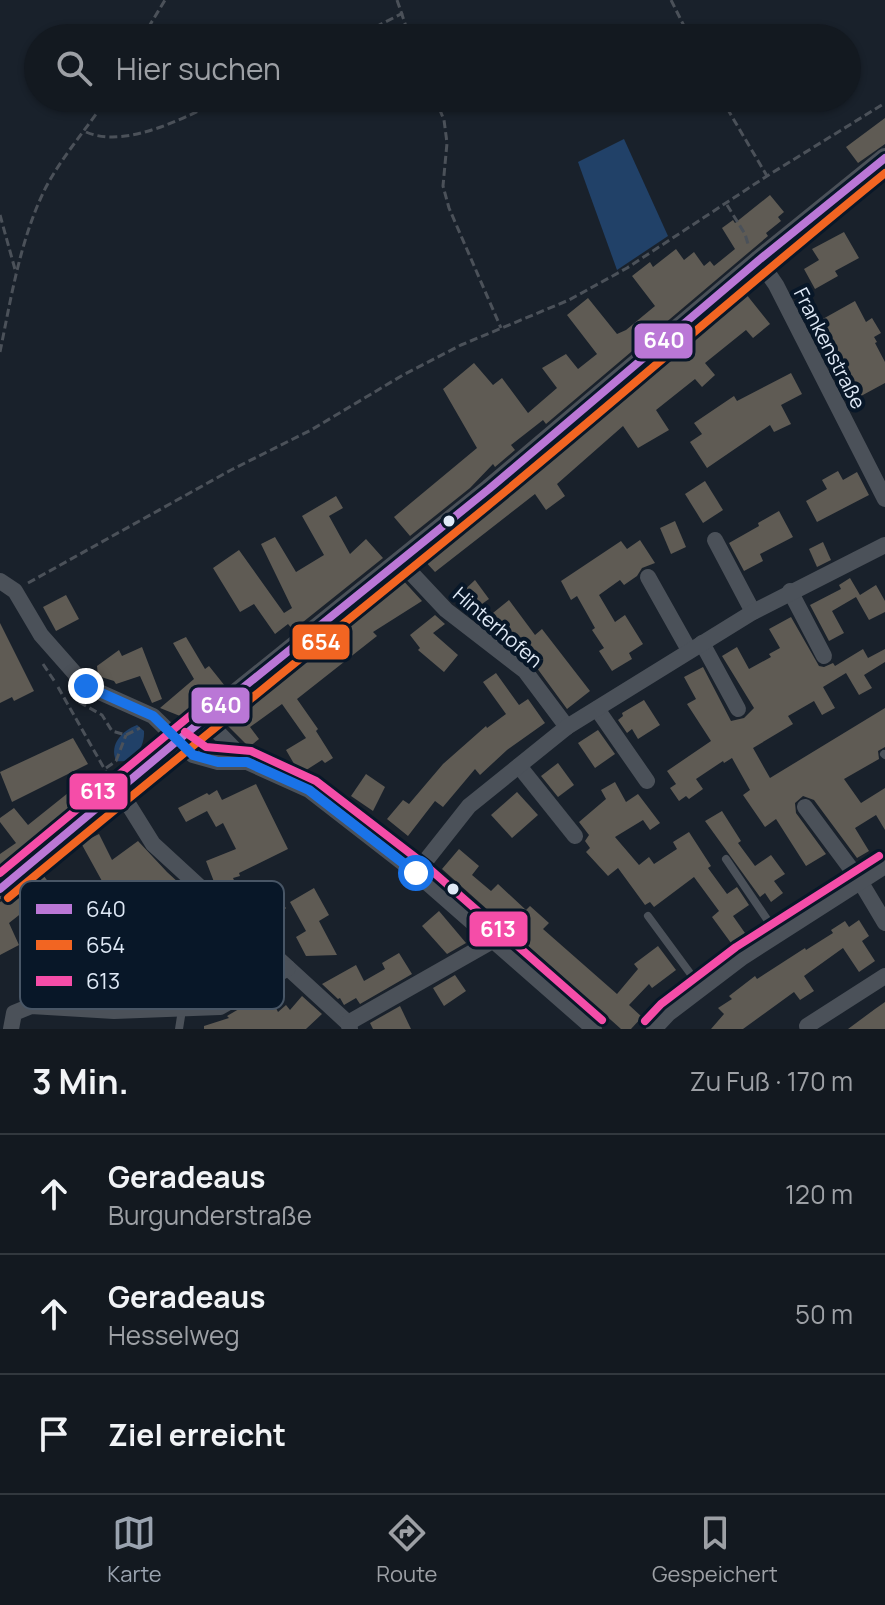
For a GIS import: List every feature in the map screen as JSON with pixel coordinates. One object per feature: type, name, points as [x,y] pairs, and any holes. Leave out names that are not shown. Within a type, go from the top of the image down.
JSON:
[{"type":"street","points":[[0,889],[885,158]]},
{"type":"street","name":"Frankenstraße","points":[[759,260],[776,285],[885,499]]},
{"type":"street","points":[[715,540],[753,612]]},
{"type":"street","points":[[416,873],[469,806],[567,727],[753,612],[885,545]]},
{"type":"street","name":"Hinterhofen","points":[[400,561],[446,610],[525,671],[567,727]]},
{"type":"street","points":[[648,577],[738,709]]},
{"type":"street","points":[[0,581],[15,591],[41,635],[86,686],[148,713],[193,755],[203,759],[247,762],[309,790],[416,873],[594,1029]]},
{"type":"street","points":[[790,591],[824,656]]},
{"type":"street","points":[[597,709],[647,781]]},
{"type":"street","points":[[205,719],[247,762]]},
{"type":"street","points":[[519,766],[575,836]]},
{"type":"street","points":[[117,791],[153,844],[193,881]]},
{"type":"street","points":[[805,807],[860,881],[885,923]]},
{"type":"street","points":[[654,1029],[668,1014],[777,934],[885,866]]},
{"type":"street","points":[[284,964],[349,1026],[494,940]]},
{"type":"street","points":[[284,970],[288,968]]},
{"type":"street","points":[[807,1026],[885,976]]},
{"type":"street","points":[[11,1029],[14,1013],[21,1009]]},
{"type":"street","points":[[79,1009],[195,1009]]},
{"type":"lane","points":[[726,859],[777,934]]},
{"type":"lane","points":[[648,916],[702,989]]},
{"type":"lane","points":[[179,1029],[182,1010]]},
{"type":"path","points":[[150,24],[165,0]]},
{"type":"path","points":[[397,0],[406,24]]},
{"type":"path","points":[[671,0],[683,24]]},
{"type":"path","points":[[381,24],[403,13]]},
{"type":"path","points":[[15,591],[218,477],[311,430],[403,375],[569,300],[615,275],[885,103]]},
{"type":"path","points":[[0,352],[16,274],[45,189],[98,112]]},
{"type":"path","points":[[86,131],[110,137],[143,133],[193,112]]},
{"type":"path","points":[[441,112],[446,131],[443,186],[446,197],[501,329]]},
{"type":"path","points":[[729,112],[767,176]]},
{"type":"path","points":[[726,205],[759,260]]},
{"type":"path","points":[[0,215],[16,274]]},
{"type":"path","points":[[70,683],[59,688],[117,791]]},
{"type":"path","points":[[74,693],[79,702],[102,715],[112,731],[126,735]]},
{"type":"path","points":[[105,769],[116,761],[126,735],[142,727],[148,713]]},
{"type":"shaded area","points":[[624,139],[668,236],[617,270],[578,162]]},
{"type":"shaded area","points":[[137,725],[144,731],[140,748],[128,760],[116,761],[114,749],[118,739]]},
{"type":"building","points":[[885,118],[885,144],[858,163],[846,147]]},
{"type":"building","points":[[770,195],[784,212],[778,217],[781,221],[766,233],[768,236],[546,424],[543,420],[511,445],[515,450],[495,467],[493,464],[470,488],[410,536],[394,517],[477,448],[443,389],[474,363],[493,385],[502,378],[528,413],[557,388],[542,368],[566,354],[578,369],[597,354],[567,315],[588,298],[617,334],[626,330],[655,306],[632,276],[650,262],[653,267],[676,249],[684,260],[694,252],[704,266],[710,261],[714,266],[735,249],[722,228],[733,220],[735,223]]},
{"type":"building","points":[[844,232],[859,258],[835,271],[838,276],[815,289],[804,269],[819,260],[812,249]]},
{"type":"building","points":[[746,294],[770,324],[753,338],[746,330],[705,363],[715,375],[702,387],[695,379],[656,410],[669,430],[638,448],[623,426],[557,484],[565,496],[546,510],[535,494],[435,572],[423,559],[609,405],[652,375],[648,371],[725,311],[722,308]]},
{"type":"building","points":[[855,301],[866,322],[872,318],[881,333],[874,337],[885,362],[885,383],[861,396],[821,320]]},
{"type":"building","points":[[791,373],[802,394],[781,405],[791,424],[774,432],[770,425],[707,468],[690,442],[702,434],[694,423],[734,396],[737,401]]},
{"type":"building","points":[[838,471],[843,480],[857,472],[869,495],[817,522],[806,501],[827,489],[822,480]]},
{"type":"building","points":[[705,481],[723,510],[703,523],[685,494]]},
{"type":"building","points":[[336,496],[343,508],[329,516],[350,554],[366,539],[383,558],[293,630],[288,624],[275,634],[254,604],[240,612],[213,568],[239,550],[284,613],[292,608],[261,544],[275,537],[296,572],[324,555],[302,516]]},
{"type":"building","points":[[779,511],[793,537],[760,554],[763,561],[744,571],[729,543]]},
{"type":"building","points":[[675,521],[686,547],[671,554],[660,528]]},
{"type":"building","points":[[640,540],[655,563],[642,568],[624,585],[620,580],[599,595],[615,622],[625,615],[643,644],[629,653],[632,659],[612,671],[599,651],[604,648],[577,596],[571,600],[561,581],[621,541],[627,549]]},
{"type":"building","points":[[823,542],[831,560],[817,567],[809,549]]},
{"type":"building","points":[[400,577],[422,601],[373,632],[377,636],[297,699],[333,758],[325,763],[322,760],[300,774],[286,750],[306,738],[282,704],[250,727],[259,739],[249,747],[226,724],[259,700],[255,695]]},
{"type":"building","points":[[850,578],[860,595],[876,585],[885,601],[885,612],[869,620],[856,597],[832,611],[844,633],[829,641],[810,605],[841,589],[839,585]]},
{"type":"building","points":[[475,580],[489,599],[469,613],[457,597]]},
{"type":"building","points":[[66,595],[79,619],[56,631],[43,607]]},
{"type":"building","points":[[509,600],[535,635],[542,629],[590,691],[567,709],[534,664],[509,638],[506,640],[488,617]]},
{"type":"building","points":[[435,615],[445,624],[433,633],[458,655],[444,672],[418,650],[420,648],[410,635]]},
{"type":"building","points":[[791,617],[819,666],[833,663],[835,666],[863,649],[868,658],[885,649],[885,662],[864,675],[872,688],[859,695],[846,673],[823,687],[835,708],[822,715],[814,701],[788,716],[793,724],[753,748],[770,778],[885,708],[885,747],[878,751],[879,759],[844,779],[861,803],[885,788],[885,830],[876,815],[855,828],[869,851],[857,858],[814,800],[803,796],[795,803],[796,813],[826,854],[806,866],[776,819],[765,827],[743,795],[750,790],[732,758],[696,779],[703,789],[689,799],[686,796],[679,801],[670,788],[676,784],[667,771],[711,741],[687,704],[696,699],[684,677],[703,667],[731,721],[744,718],[754,708],[722,656],[737,647],[749,669],[771,657],[769,654],[780,648],[769,629]]},
{"type":"building","points":[[0,623],[34,691],[14,701],[12,697],[0,703]]},
{"type":"building","points":[[186,637],[205,669],[209,666],[225,686],[185,718],[160,708],[194,679],[173,643]]},
{"type":"building","points":[[142,647],[162,699],[152,703],[140,676],[116,684],[98,676],[97,666],[119,650],[122,656]]},
{"type":"building","points":[[496,673],[519,705],[528,699],[545,723],[507,750],[480,775],[475,769],[443,807],[435,801],[408,836],[387,819],[403,800],[409,804],[443,764],[486,726],[506,714],[483,682]]},
{"type":"building","points":[[644,700],[660,725],[638,739],[632,729],[627,733],[618,720],[622,713]]},
{"type":"building","points":[[598,730],[615,754],[595,768],[578,743]]},
{"type":"building","points":[[73,738],[88,764],[12,802],[0,772]]},
{"type":"building","points":[[558,763],[574,785],[558,797],[541,776]]},
{"type":"building","points":[[93,773],[101,788],[0,872],[0,854],[16,843],[0,818],[14,808],[28,825]]},
{"type":"building","points":[[366,774],[385,787],[373,811],[351,796]]},
{"type":"building","points":[[615,782],[626,802],[638,794],[660,823],[650,830],[643,820],[615,837],[639,865],[649,857],[654,864],[677,849],[673,842],[689,832],[711,866],[708,868],[727,894],[737,887],[749,905],[733,916],[745,933],[731,943],[712,917],[719,911],[694,877],[654,907],[650,902],[645,905],[618,868],[608,876],[586,852],[590,848],[585,841],[589,835],[579,822],[606,799],[601,790]]},
{"type":"building","points":[[256,784],[288,849],[239,873],[240,876],[233,878],[234,881],[214,881],[206,861],[236,849],[223,823],[216,827],[207,811],[186,822],[178,808],[217,790],[222,800]]},
{"type":"building","points":[[517,792],[538,815],[512,838],[491,815]]},
{"type":"building","points":[[722,811],[741,841],[738,843],[755,866],[771,855],[785,874],[774,881],[783,893],[771,902],[765,893],[760,897],[705,821]]},
{"type":"building","points":[[99,834],[112,860],[138,841],[177,881],[102,881],[81,843]]},
{"type":"building","points":[[459,849],[479,866],[472,875],[491,891],[498,884],[526,910],[530,906],[549,923],[543,929],[617,994],[638,969],[634,964],[658,946],[676,970],[652,988],[649,984],[629,1005],[642,1017],[631,1029],[621,1029],[442,869]]},
{"type":"building","points":[[41,872],[48,881],[30,881]]},
{"type":"building","points":[[314,888],[329,915],[319,921],[337,955],[306,956],[296,937],[306,931],[290,902]]},
{"type":"building","points":[[20,889],[20,914],[9,923],[19,945],[0,955],[0,902]]},
{"type":"building","points":[[439,911],[466,943],[447,954],[422,926]]},
{"type":"building","points":[[859,920],[869,936],[862,941],[875,961],[859,972],[843,948],[804,976],[814,991],[800,1000],[794,992],[743,1029],[711,1029],[724,1014],[718,1008],[755,976],[757,979],[806,950],[833,933],[831,930],[845,921],[849,927]]},
{"type":"building","points":[[399,953],[412,974],[360,1004],[356,998],[344,1005],[322,984],[356,965],[364,981],[385,969],[382,963]]},
{"type":"building","points":[[455,975],[466,991],[444,1006],[433,988]]},
{"type":"building","points":[[302,996],[322,1014],[306,1029],[204,1029],[204,1026],[229,1018],[227,1016],[239,1009],[276,1009],[278,1012],[286,1005],[290,1010]]},
{"type":"building","points":[[885,1002],[885,1029],[848,1029],[875,1009]]},
{"type":"building","points":[[400,1006],[411,1029],[373,1029],[370,1023]]},
{"type":"transit line","name":"640","points":[[0,889],[177,741],[489,489],[759,260],[885,158]]},
{"type":"transit line","name":"654","points":[[29,881],[495,500],[885,173]]},
{"type":"transit line","name":"613","points":[[0,873],[197,710]]},
{"type":"transit line","name":"613","points":[[185,732],[206,747],[251,751],[316,781],[424,864],[602,1020]]},
{"type":"transit line","name":"613","points":[[645,1021],[661,1004],[736,947],[879,856]]},
{"type":"transit line","name":"654","points":[[8,898],[20,888]]},
{"type":"route","points":[[86,686],[153,716],[193,755],[218,762],[247,762],[309,790],[416,873]]}]
